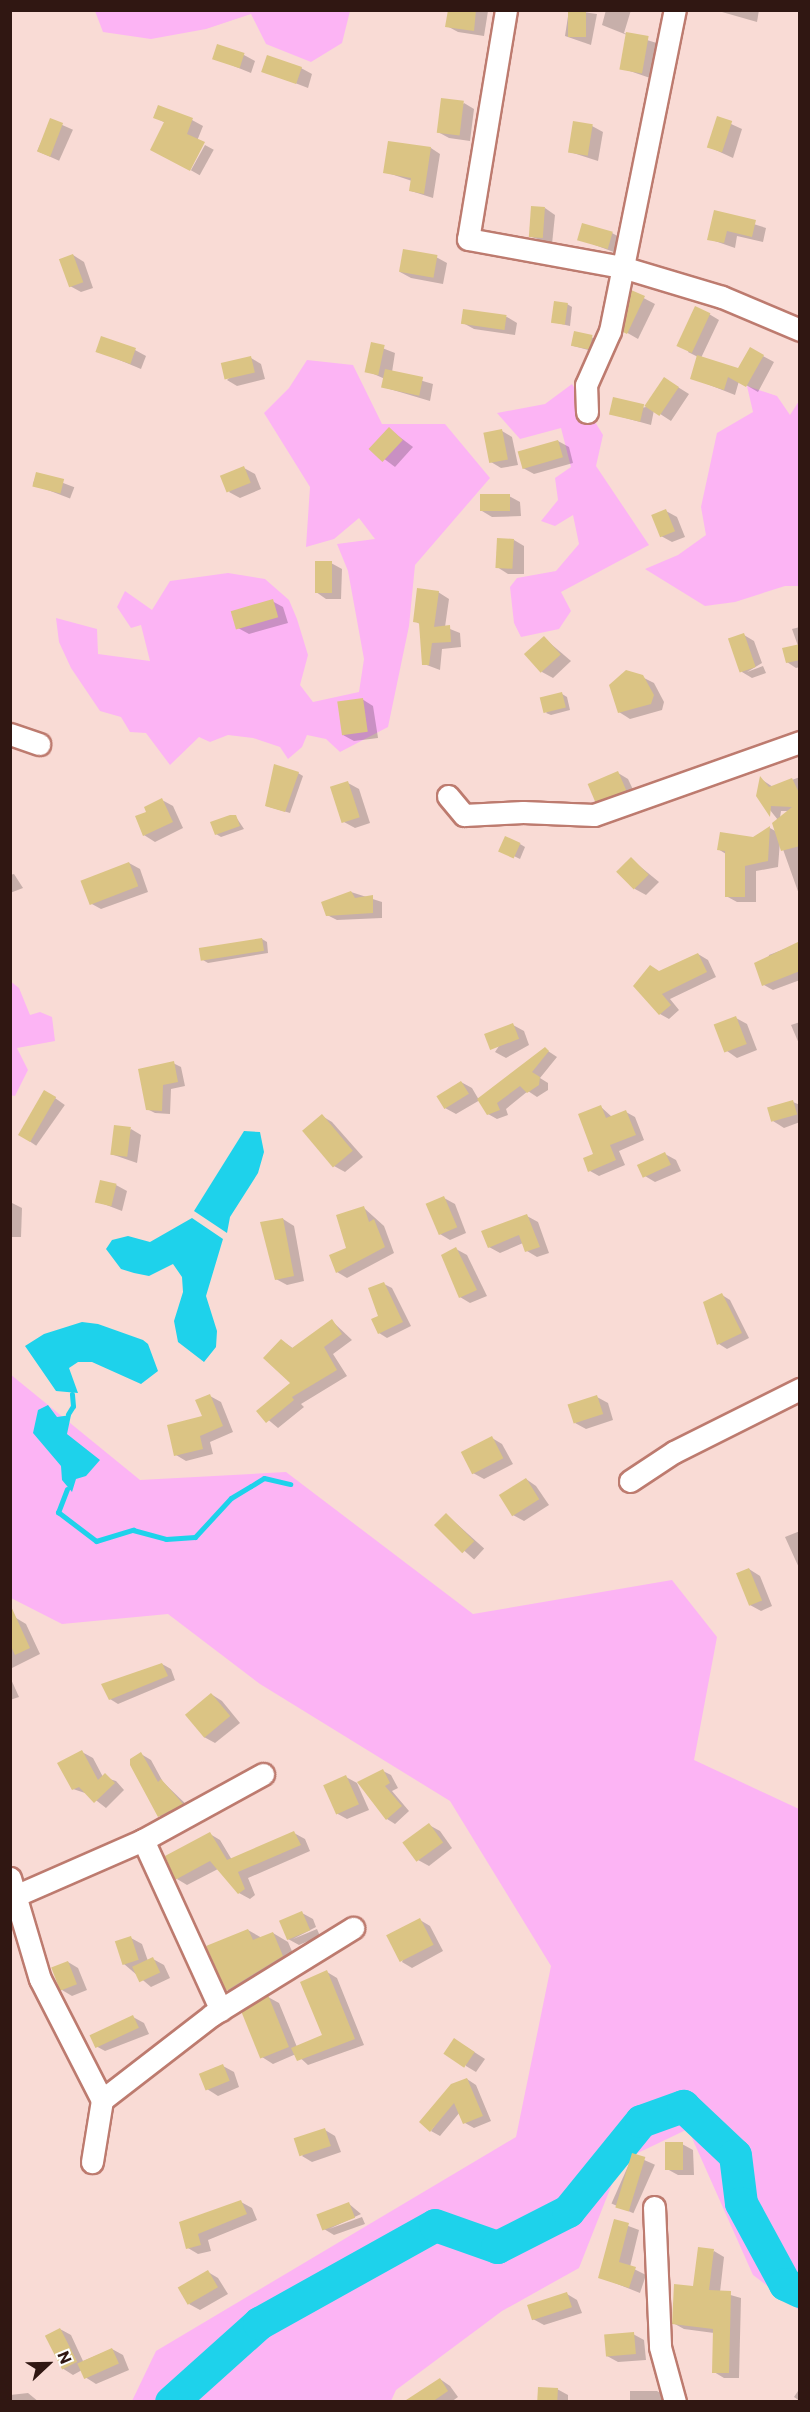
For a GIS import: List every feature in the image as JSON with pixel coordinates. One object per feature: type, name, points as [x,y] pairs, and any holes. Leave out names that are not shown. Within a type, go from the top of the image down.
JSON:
[{"type":"street","points":[[507,10],[468,239],[622,267],[722,297],[800,330]]},
{"type":"street","points":[[587,412],[586,385],[610,331],[675,10]]},
{"type":"street","points":[[10,734],[39,744]]},
{"type":"street","points":[[448,796],[464,815],[523,812],[594,815],[652,798],[734,763],[800,742]]},
{"type":"street","points":[[630,1481],[674,1452],[800,1389]]},
{"type":"street","points":[[92,2162],[102,2100],[40,1979],[13,1887],[143,1840],[263,1774]]},
{"type":"street","points":[[143,1840],[221,2010]]},
{"type":"street","points":[[102,2100],[221,2010],[353,1928]]},
{"type":"street","points":[[654,2207],[660,2347],[675,2402]]},
{"type":"shaded area","points":[[95,11],[350,11],[342,43],[311,62],[266,44],[251,14],[206,29],[151,39],[103,32]]},
{"type":"shaded area","points":[[307,360],[353,365],[382,424],[445,424],[490,478],[415,565],[409,626],[388,727],[340,752],[326,739],[307,735],[302,747],[288,759],[280,747],[253,738],[228,735],[210,742],[199,737],[170,765],[146,733],[130,732],[121,717],[100,711],[71,668],[59,642],[56,618],[97,629],[98,654],[150,661],[141,625],[131,628],[117,607],[125,591],[152,610],[170,581],[228,573],[265,579],[289,600],[297,619],[308,655],[300,685],[313,702],[359,692],[364,659],[348,571],[337,544],[375,539],[359,518],[334,539],[306,547],[310,487],[264,413],[289,388]]},
{"type":"shaded area","points":[[572,384],[603,435],[596,466],[649,545],[561,592],[571,611],[559,629],[521,637],[514,623],[510,587],[517,578],[556,571],[579,544],[573,515],[555,526],[541,521],[558,500],[555,478],[571,467],[561,428],[520,439],[497,413],[545,404]]},
{"type":"shaded area","points":[[747,386],[777,396],[790,415],[799,401],[799,586],[785,586],[735,602],[705,606],[645,569],[678,555],[706,535],[701,507],[717,433],[753,412]]},
{"type":"shaded area","points":[[10,981],[19,988],[30,1015],[40,1012],[52,1017],[55,1041],[17,1048],[28,1070],[15,1096],[10,1095]]},
{"type":"shaded area","points":[[10,1374],[140,1480],[286,1472],[473,1614],[672,1580],[717,1637],[694,1760],[799,1809],[799,2310],[753,2275],[688,2129],[621,2161],[579,2268],[502,2311],[396,2390],[391,2401],[132,2401],[156,2351],[516,2137],[551,1966],[450,1801],[260,1684],[168,1614],[62,1624],[11,1598]]},
{"type":"water","points":[[244,1131],[260,1132],[264,1152],[258,1173],[230,1217],[227,1233],[194,1211]]},
{"type":"water","points":[[192,1218],[223,1239],[206,1296],[217,1331],[216,1347],[204,1362],[178,1342],[174,1321],[183,1292],[182,1277],[173,1264],[149,1276],[134,1273],[121,1269],[106,1249],[112,1240],[128,1236],[150,1242]]},
{"type":"water","points":[[82,1322],[98,1324],[143,1340],[148,1344],[158,1371],[141,1384],[92,1362],[78,1362],[69,1368],[78,1393],[56,1391],[25,1346],[44,1334]]},
{"type":"water","points":[[48,1405],[57,1417],[71,1415],[67,1434],[100,1460],[86,1476],[76,1479],[72,1492],[62,1480],[61,1466],[33,1433],[38,1410]]},
{"type":"building","points":[[448,10],[476,10],[474,31],[445,27]]},
{"type":"building","points":[[568,10],[586,10],[586,37],[568,37]]},
{"type":"building","points":[[626,32],[649,36],[642,73],[619,69]]},
{"type":"building","points":[[217,44],[245,53],[240,68],[212,59]]},
{"type":"building","points":[[267,55],[302,67],[296,84],[261,72]]},
{"type":"building","points":[[441,98],[464,101],[460,136],[437,133]]},
{"type":"building","points":[[158,105],[193,118],[187,134],[205,142],[190,171],[150,150],[164,122],[153,118]]},
{"type":"building","points":[[717,116],[732,121],[722,152],[707,147]]},
{"type":"building","points":[[50,118],[63,123],[50,157],[37,152]]},
{"type":"building","points":[[573,121],[593,124],[588,156],[568,153]]},
{"type":"building","points":[[388,141],[431,147],[424,194],[409,191],[411,178],[383,173]]},
{"type":"building","points":[[531,206],[545,207],[543,238],[529,237]]},
{"type":"building","points":[[714,210],[756,220],[752,237],[727,231],[724,243],[707,240]]},
{"type":"building","points":[[582,223],[613,232],[608,249],[577,240]]},
{"type":"building","points":[[403,249],[437,255],[433,278],[399,272]]},
{"type":"building","points":[[73,254],[83,282],[69,287],[59,259]]},
{"type":"building","points":[[631,290],[645,296],[627,334],[623,332]]},
{"type":"building","points":[[554,301],[568,303],[565,325],[551,323]]},
{"type":"building","points":[[695,306],[710,313],[692,353],[676,346]]},
{"type":"building","points":[[463,309],[507,315],[504,330],[461,324]]},
{"type":"building","points":[[574,331],[593,335],[589,350],[571,346]]},
{"type":"building","points":[[101,336],[136,348],[130,364],[95,352]]},
{"type":"building","points":[[371,342],[385,345],[378,375],[365,372]]},
{"type":"building","points":[[750,347],[764,355],[746,387],[728,377],[724,390],[690,379],[697,355],[738,368]]},
{"type":"building","points":[[251,356],[255,373],[225,380],[221,363]]},
{"type":"building","points":[[385,369],[423,377],[419,396],[381,388]]},
{"type":"building","points":[[664,377],[679,387],[659,416],[644,406]]},
{"type":"building","points":[[613,397],[644,404],[640,422],[609,415]]},
{"type":"building","points":[[389,427],[403,440],[382,462],[369,449]]},
{"type":"building","points":[[502,429],[508,459],[489,463],[483,433]]},
{"type":"building","points":[[558,440],[563,457],[523,469],[518,452]]},
{"type":"building","points":[[244,466],[251,483],[227,492],[220,476]]},
{"type":"building","points":[[36,472],[64,479],[61,494],[32,487]]},
{"type":"building","points":[[480,494],[510,494],[510,511],[480,511]]},
{"type":"building","points":[[666,509],[675,531],[660,537],[651,515]]},
{"type":"building","points":[[497,538],[514,539],[512,569],[495,568]]},
{"type":"building","points":[[315,561],[332,561],[332,593],[315,593]]},
{"type":"building","points":[[417,588],[439,591],[434,627],[450,625],[451,642],[432,643],[429,665],[422,665],[419,623],[413,622]]},
{"type":"building","points":[[273,599],[278,617],[236,629],[231,611]]},
{"type":"building","points":[[744,633],[756,667],[740,673],[728,639]]},
{"type":"building","points":[[544,636],[561,655],[541,673],[524,654]]},
{"type":"building","points":[[800,644],[800,660],[786,663],[782,648]]},
{"type":"building","points":[[626,670],[643,675],[654,695],[651,704],[618,713],[609,685]]},
{"type":"building","points":[[562,692],[566,708],[544,713],[540,698]]},
{"type":"building","points":[[363,698],[368,732],[342,735],[337,702]]},
{"type":"building","points":[[274,764],[299,772],[285,812],[265,806]]},
{"type":"building","points":[[618,771],[626,790],[596,803],[588,784]]},
{"type":"building","points":[[760,776],[769,787],[792,778],[800,795],[800,846],[781,851],[772,823],[792,807],[771,806],[770,817],[756,796]]},
{"type":"building","points":[[348,781],[360,817],[342,823],[330,787]]},
{"type":"building","points":[[162,798],[173,822],[143,836],[135,816],[146,812],[144,807]]},
{"type":"building","points":[[236,815],[240,826],[215,835],[210,822]]},
{"type":"building","points":[[770,826],[768,861],[745,866],[745,897],[725,897],[725,851],[717,850],[720,832],[753,837]]},
{"type":"building","points":[[505,836],[521,843],[514,858],[498,852]]},
{"type":"building","points":[[631,857],[649,875],[634,890],[616,872]]},
{"type":"building","points":[[129,862],[138,886],[90,905],[80,881]]},
{"type":"building","points":[[351,891],[355,898],[373,895],[373,913],[326,916],[321,902]]},
{"type":"building","points":[[262,938],[264,951],[201,961],[199,948]]},
{"type":"building","points":[[800,941],[800,971],[762,986],[754,963]]},
{"type":"building","points":[[698,953],[707,972],[662,994],[671,1005],[659,1015],[633,986],[650,965],[659,971]]},
{"type":"building","points":[[736,1016],[747,1044],[724,1053],[714,1025]]},
{"type":"building","points":[[513,1023],[519,1039],[490,1050],[484,1034]]},
{"type":"building","points":[[545,1047],[549,1051],[532,1072],[540,1077],[539,1085],[527,1093],[520,1086],[497,1103],[500,1110],[487,1115],[477,1099]]},
{"type":"building","points":[[174,1061],[178,1082],[163,1085],[162,1111],[146,1110],[138,1069]]},
{"type":"building","points":[[461,1081],[469,1094],[444,1109],[436,1096]]},
{"type":"building","points":[[44,1090],[56,1097],[30,1142],[18,1135]]},
{"type":"building","points":[[793,1100],[797,1114],[771,1122],[767,1107]]},
{"type":"building","points":[[601,1105],[606,1118],[626,1110],[636,1135],[610,1145],[616,1160],[588,1172],[583,1158],[593,1154],[578,1114]]},
{"type":"building","points":[[322,1114],[353,1151],[333,1167],[302,1131]]},
{"type":"building","points":[[114,1125],[131,1127],[127,1157],[110,1155]]},
{"type":"building","points":[[665,1152],[671,1165],[643,1178],[637,1165]]},
{"type":"building","points":[[100,1180],[117,1184],[111,1206],[95,1202]]},
{"type":"building","points":[[444,1196],[457,1227],[439,1235],[426,1204]]},
{"type":"building","points":[[364,1206],[369,1222],[374,1219],[385,1247],[336,1273],[329,1255],[346,1248],[336,1215]]},
{"type":"building","points":[[527,1214],[540,1247],[525,1252],[519,1235],[488,1248],[481,1231]]},
{"type":"building","points":[[283,1218],[294,1276],[275,1280],[260,1222]]},
{"type":"building","points":[[456,1247],[477,1290],[459,1298],[441,1255]]},
{"type":"building","points":[[384,1282],[403,1322],[378,1334],[371,1319],[378,1316],[368,1288]]},
{"type":"building","points":[[722,1293],[742,1333],[717,1345],[703,1302]]},
{"type":"building","points":[[332,1319],[342,1334],[324,1347],[337,1370],[292,1397],[294,1400],[266,1423],[256,1411],[290,1383],[263,1358],[281,1339],[292,1348]]},
{"type":"building","points":[[210,1394],[223,1426],[200,1436],[203,1449],[174,1456],[167,1425],[202,1416],[195,1400]]},
{"type":"building","points":[[597,1395],[603,1414],[574,1424],[568,1405]]},
{"type":"building","points":[[492,1436],[503,1458],[472,1474],[461,1452]]},
{"type":"building","points":[[526,1478],[539,1499],[512,1516],[499,1495]]},
{"type":"building","points":[[446,1513],[474,1541],[462,1553],[434,1525]]},
{"type":"building","points":[[749,1568],[762,1600],[749,1606],[736,1573]]},
{"type":"building","points":[[10,1604],[30,1648],[15,1655],[10,1644]]},
{"type":"building","points":[[162,1663],[168,1676],[109,1700],[101,1684]]},
{"type":"building","points":[[211,1693],[230,1716],[204,1738],[185,1715]]},
{"type":"building","points":[[82,1750],[98,1780],[105,1773],[115,1783],[94,1803],[79,1787],[72,1790],[57,1763]]},
{"type":"building","points":[[141,1752],[158,1782],[161,1779],[183,1804],[158,1817],[130,1765],[130,1759]]},
{"type":"building","points":[[383,1769],[390,1783],[385,1786],[402,1806],[386,1820],[357,1782]]},
{"type":"building","points":[[346,1775],[359,1804],[336,1814],[323,1785]]},
{"type":"building","points":[[429,1823],[443,1842],[416,1862],[402,1842]]},
{"type":"building","points":[[294,1831],[301,1845],[238,1872],[245,1889],[238,1894],[210,1861],[175,1880],[165,1856],[210,1832],[227,1860]]},
{"type":"building","points":[[302,1911],[310,1930],[287,1940],[279,1921]]},
{"type":"building","points":[[420,1918],[434,1945],[400,1962],[386,1935]]},
{"type":"building","points":[[248,1929],[253,1940],[273,1932],[283,1956],[226,1991],[206,1946]]},
{"type":"building","points":[[131,1936],[139,1960],[123,1965],[115,1941]]},
{"type":"building","points":[[153,1957],[160,1972],[139,1982],[132,1967]]},
{"type":"building","points":[[68,1961],[77,1984],[60,1991],[51,1967]]},
{"type":"building","points":[[327,1970],[355,2039],[297,2061],[291,2048],[322,2035],[300,1982]]},
{"type":"building","points":[[268,1995],[289,2047],[260,2059],[239,2007]]},
{"type":"building","points":[[133,2015],[139,2028],[95,2048],[89,2035]]},
{"type":"building","points":[[454,2038],[475,2052],[464,2068],[443,2054]]},
{"type":"building","points":[[223,2064],[230,2081],[206,2090],[199,2074]]},
{"type":"building","points":[[467,2078],[483,2116],[463,2124],[454,2103],[430,2132],[419,2122],[451,2084]]},
{"type":"building","points":[[325,2128],[331,2146],[299,2156],[294,2138]]},
{"type":"building","points":[[665,2142],[683,2142],[683,2170],[665,2170]]},
{"type":"building","points":[[632,2153],[645,2157],[629,2212],[615,2208]]},
{"type":"building","points":[[241,2200],[247,2214],[198,2234],[201,2245],[186,2249],[179,2222]]},
{"type":"building","points":[[349,2202],[355,2218],[322,2230],[316,2215]]},
{"type":"building","points":[[614,2219],[629,2223],[619,2262],[636,2267],[629,2288],[598,2278]]},
{"type":"building","points":[[698,2247],[714,2249],[709,2290],[731,2291],[729,2373],[712,2373],[713,2329],[672,2324],[674,2284],[693,2286]]},
{"type":"building","points":[[208,2270],[218,2287],[188,2305],[178,2288]]},
{"type":"building","points":[[567,2292],[572,2307],[532,2320],[527,2305]]},
{"type":"building","points":[[60,2328],[77,2362],[62,2370],[45,2336]]},
{"type":"building","points":[[634,2332],[636,2354],[606,2357],[604,2335]]},
{"type":"building","points":[[112,2348],[119,2364],[84,2379],[77,2363]]},
{"type":"building","points":[[440,2378],[448,2391],[432,2402],[403,2402]]},
{"type":"building","points":[[538,2387],[558,2388],[557,2402],[537,2402]]},
{"type":"waterway","points":[[68,1414],[73,1406],[72,1394]]},
{"type":"waterway","points":[[67,1489],[58,1512],[96,1541],[133,1530],[166,1539],[195,1537],[231,1498],[264,1478],[290,1484]]},
{"type":"waterway","points":[[171,2402],[259,2323],[435,2225],[497,2247],[568,2211],[641,2121],[683,2106],[735,2155],[741,2203],[785,2284],[800,2291]]}]
